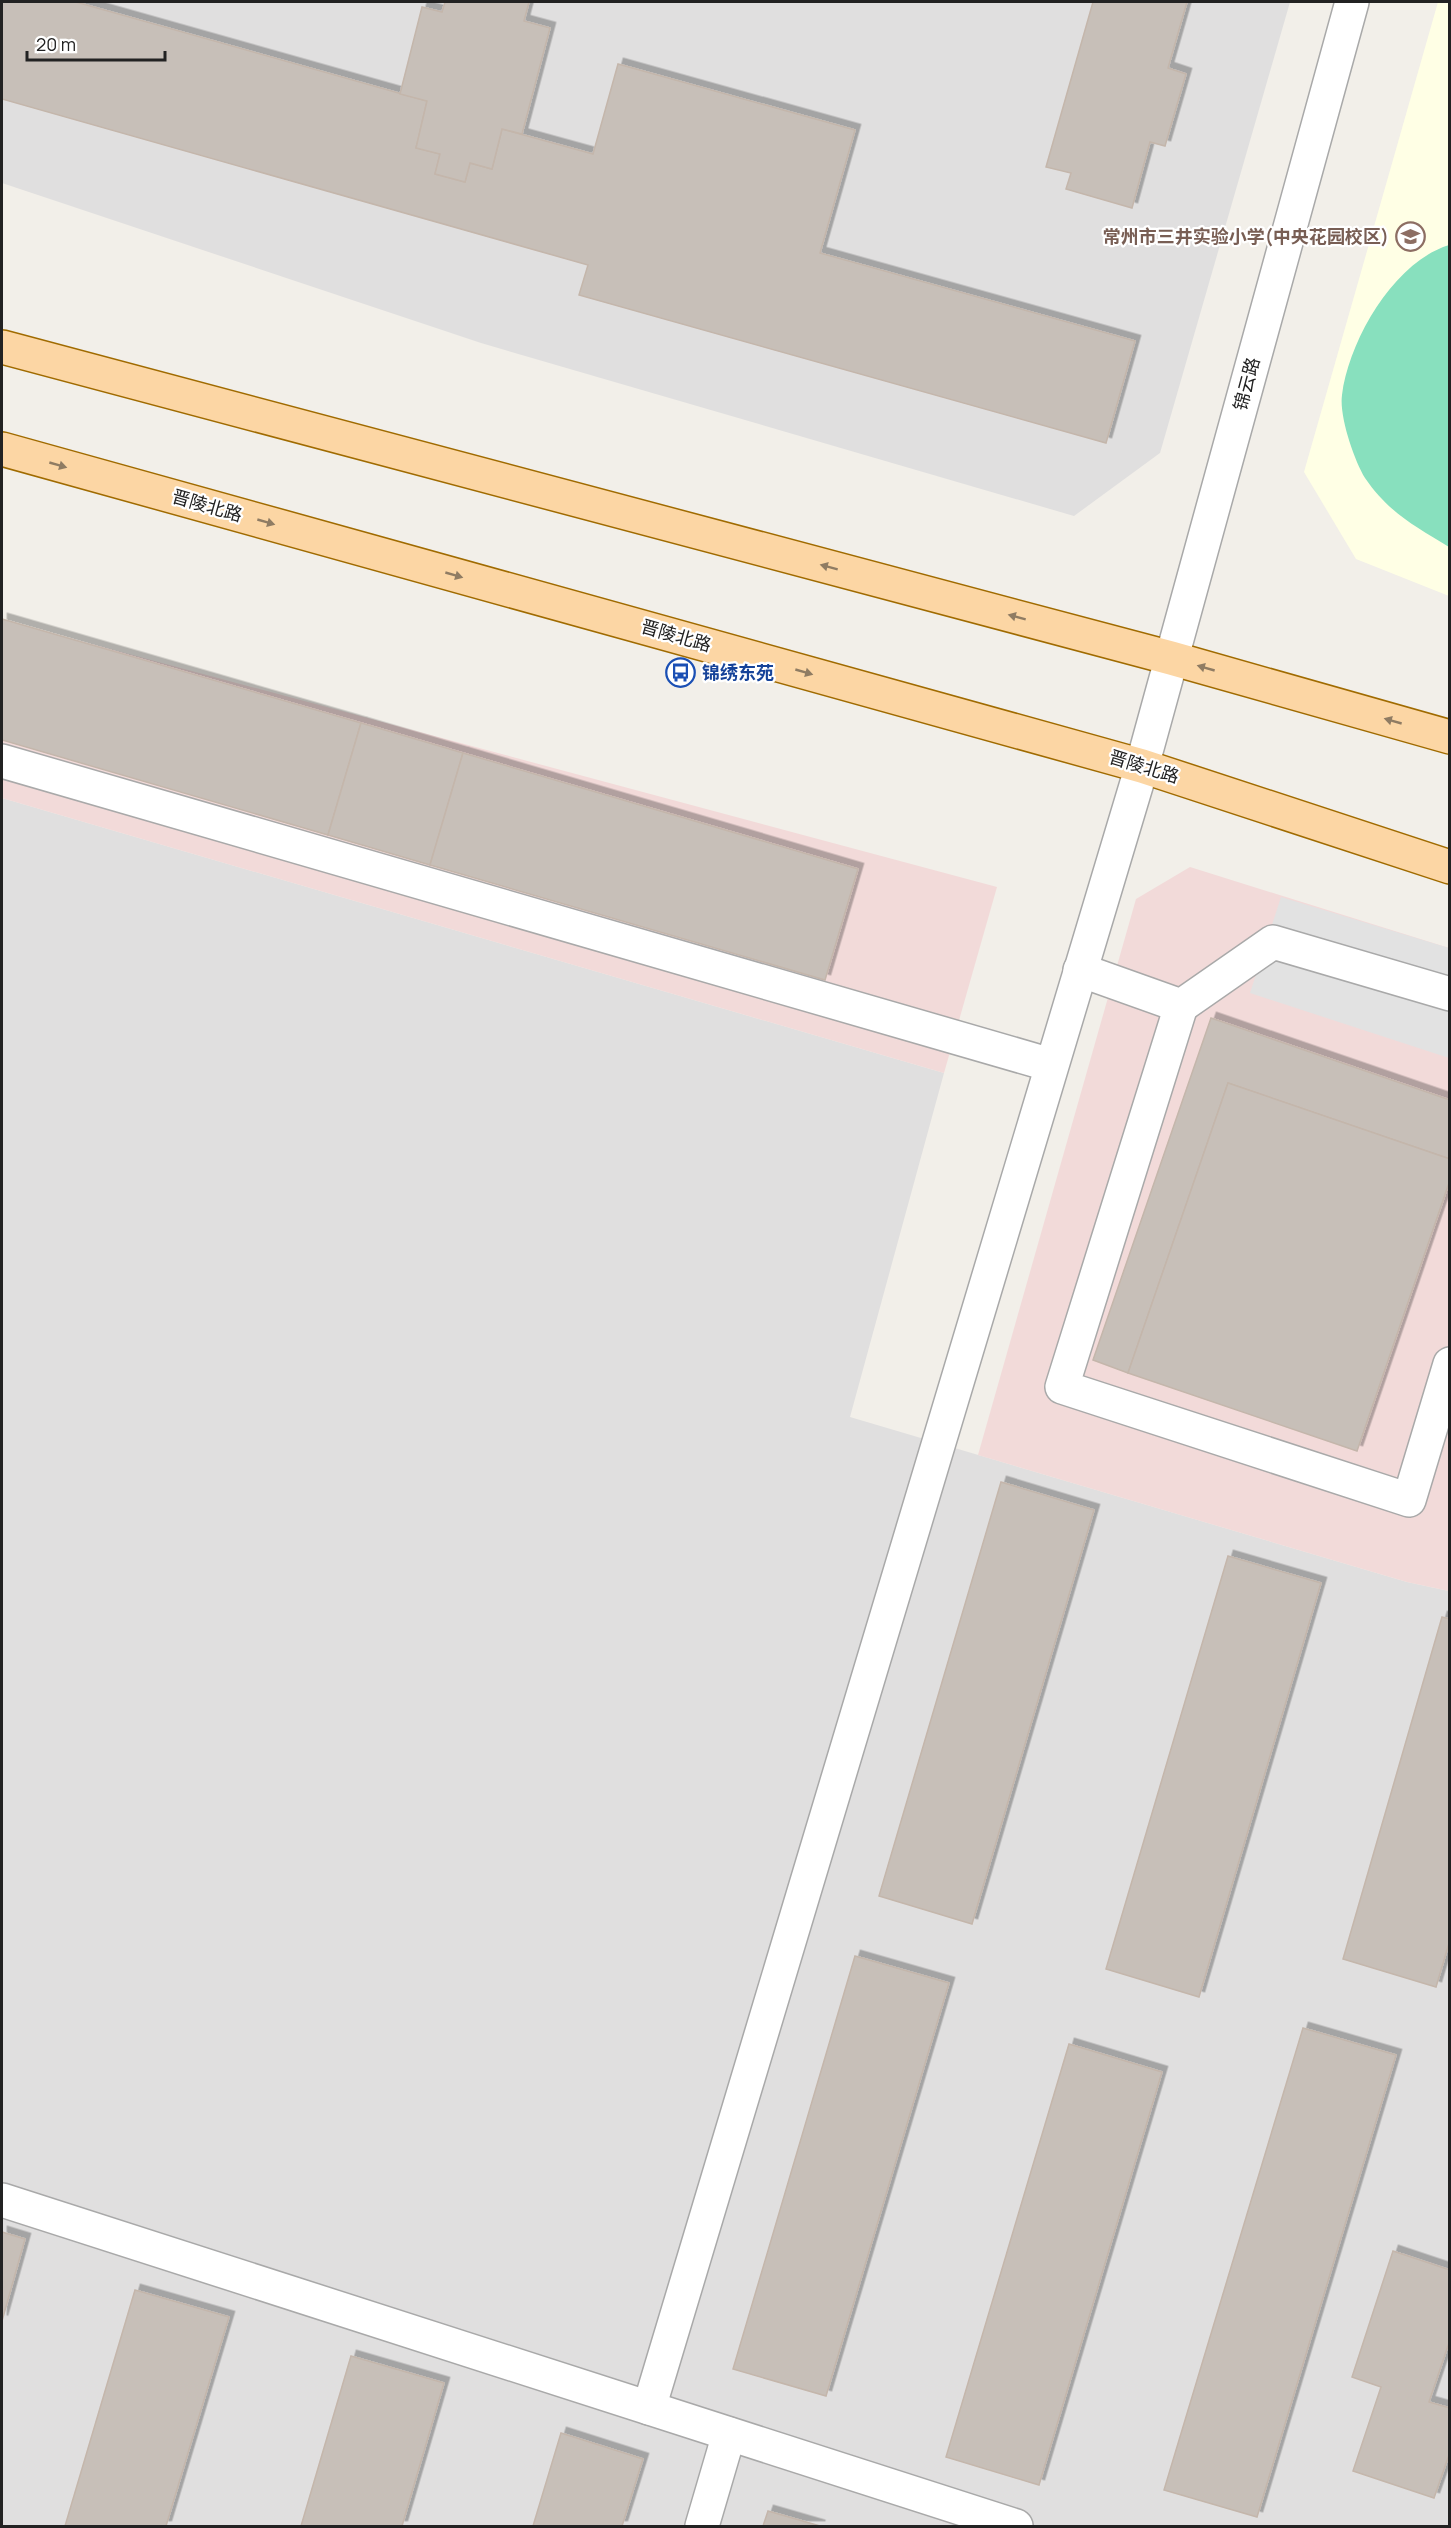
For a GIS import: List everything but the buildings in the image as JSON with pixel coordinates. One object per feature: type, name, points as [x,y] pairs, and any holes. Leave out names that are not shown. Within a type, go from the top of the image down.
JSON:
[{"type":"main road","points":[[2,347],[1171,658],[1449,737]]},
{"type":"main road","name":"晋陵北路","points":[[2,449],[1142,766],[1449,867]]},
{"type":"street","name":"锦云路","points":[[649,2408],[1142,766],[1352,2]]},
{"type":"street","points":[[2,761],[1051,1065]]},
{"type":"street","points":[[1449,994],[1273,942],[1181,1006],[1062,1387],[1409,1500],[1449,1365]]},
{"type":"street","points":[[1080,970],[1181,1006]]},
{"type":"street","points":[[2,2200],[1016,2526]]},
{"type":"street","points":[[702,2526],[729,2434]]},
{"type":"shaded area","points":[[2,2],[1290,2],[1160,453],[1074,516],[481,343],[2,183]]},
{"type":"shaded area","name":"常州市三井实验小学(中央花园校区)","points":[[1438,2],[1449,2],[1449,596],[1356,559],[1304,472]]},
{"type":"shaded area","points":[[2,620],[997,887],[944,1073],[2,798]]},
{"type":"shaded area","points":[[2,798],[944,1073],[850,1417],[1407,1582],[1449,1591],[1449,2526],[2,2526]]},
{"type":"shaded area","points":[[1190,867],[1449,948],[1449,1591],[1407,1582],[978,1455],[1136,899]]},
{"type":"shaded area","points":[[1281,897],[1449,948],[1449,1058],[1250,993]]},
{"type":"green space","points":[[1450,245],[1449,547],[1393,510],[1365,478],[1345,426],[1342,395],[1346,373],[1364,328],[1393,285],[1429,254]]},
{"type":"place","name":"常州市三井实验小学(中央花园校区)","points":[[1410,237]]},
{"type":"place","name":"锦绣东苑","points":[[681,673]]}]
